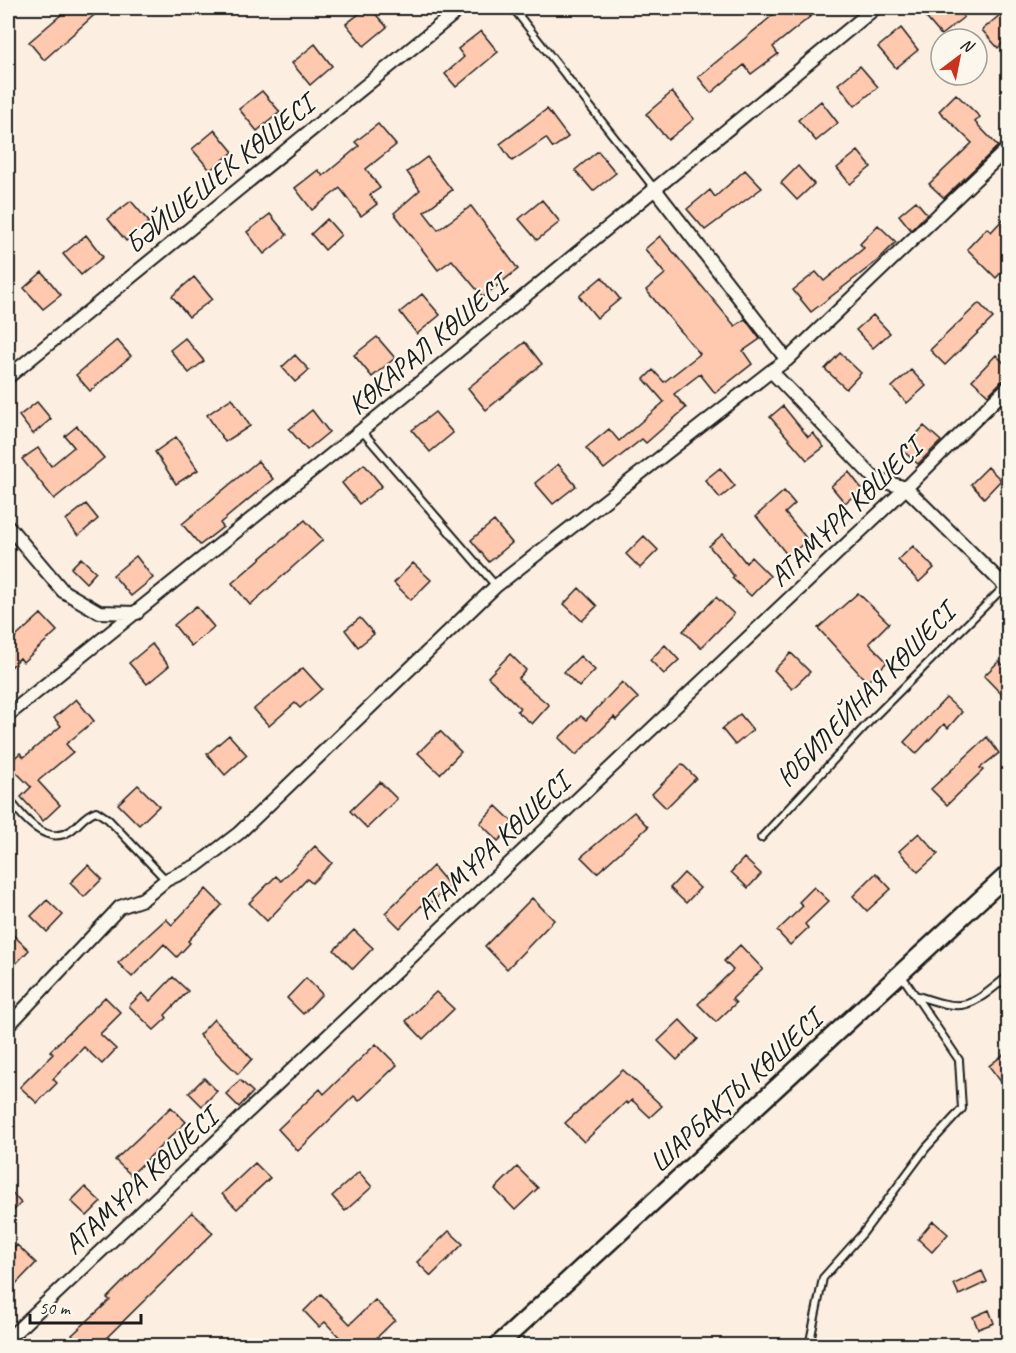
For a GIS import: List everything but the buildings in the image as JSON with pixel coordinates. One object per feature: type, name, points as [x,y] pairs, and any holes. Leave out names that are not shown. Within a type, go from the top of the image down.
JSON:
[{"type":"street","name":"БӘЙШЕШЕК КӨШЕСІ","points":[[8,377],[461,8]]},
{"type":"street","name":"КӨКАРАЛ КӨШЕСІ","points":[[8,715],[362,430],[875,8]]},
{"type":"street","points":[[8,1026],[120,907],[142,899],[166,880],[196,866],[239,833],[496,586],[787,360],[1008,148]]},
{"type":"street","points":[[654,188],[787,360]]},
{"type":"street","points":[[771,371],[875,479],[906,488]]},
{"type":"street","name":"АТАМҰРА КӨШЕСІ","points":[[8,1339],[906,488],[1008,387]]},
{"type":"street","name":"ЮБИЛЕЙНАЯ КӨШЕСІ","points":[[906,488],[1007,586]]},
{"type":"street","points":[[8,526],[63,591],[99,612],[137,613]]},
{"type":"street","name":"ШАРБАҚТЫ КӨШЕСІ","points":[[497,1346],[1008,874]]},
{"type":"lane","points":[[513,8],[654,188]]},
{"type":"lane","points":[[362,430],[496,586]]},
{"type":"lane","name":"ЮБИЛЕЙНАЯ КӨШЕСІ","points":[[761,838],[875,715],[1007,586]]},
{"type":"lane","points":[[8,798],[27,823],[42,831],[58,835],[69,832],[89,813],[96,812],[108,819],[166,880]]},
{"type":"lane","points":[[808,1346],[823,1278],[863,1233],[926,1148],[962,1109],[959,1060],[901,975]]},
{"type":"lane","points":[[915,995],[950,1007],[977,1001],[1008,976]]}]
